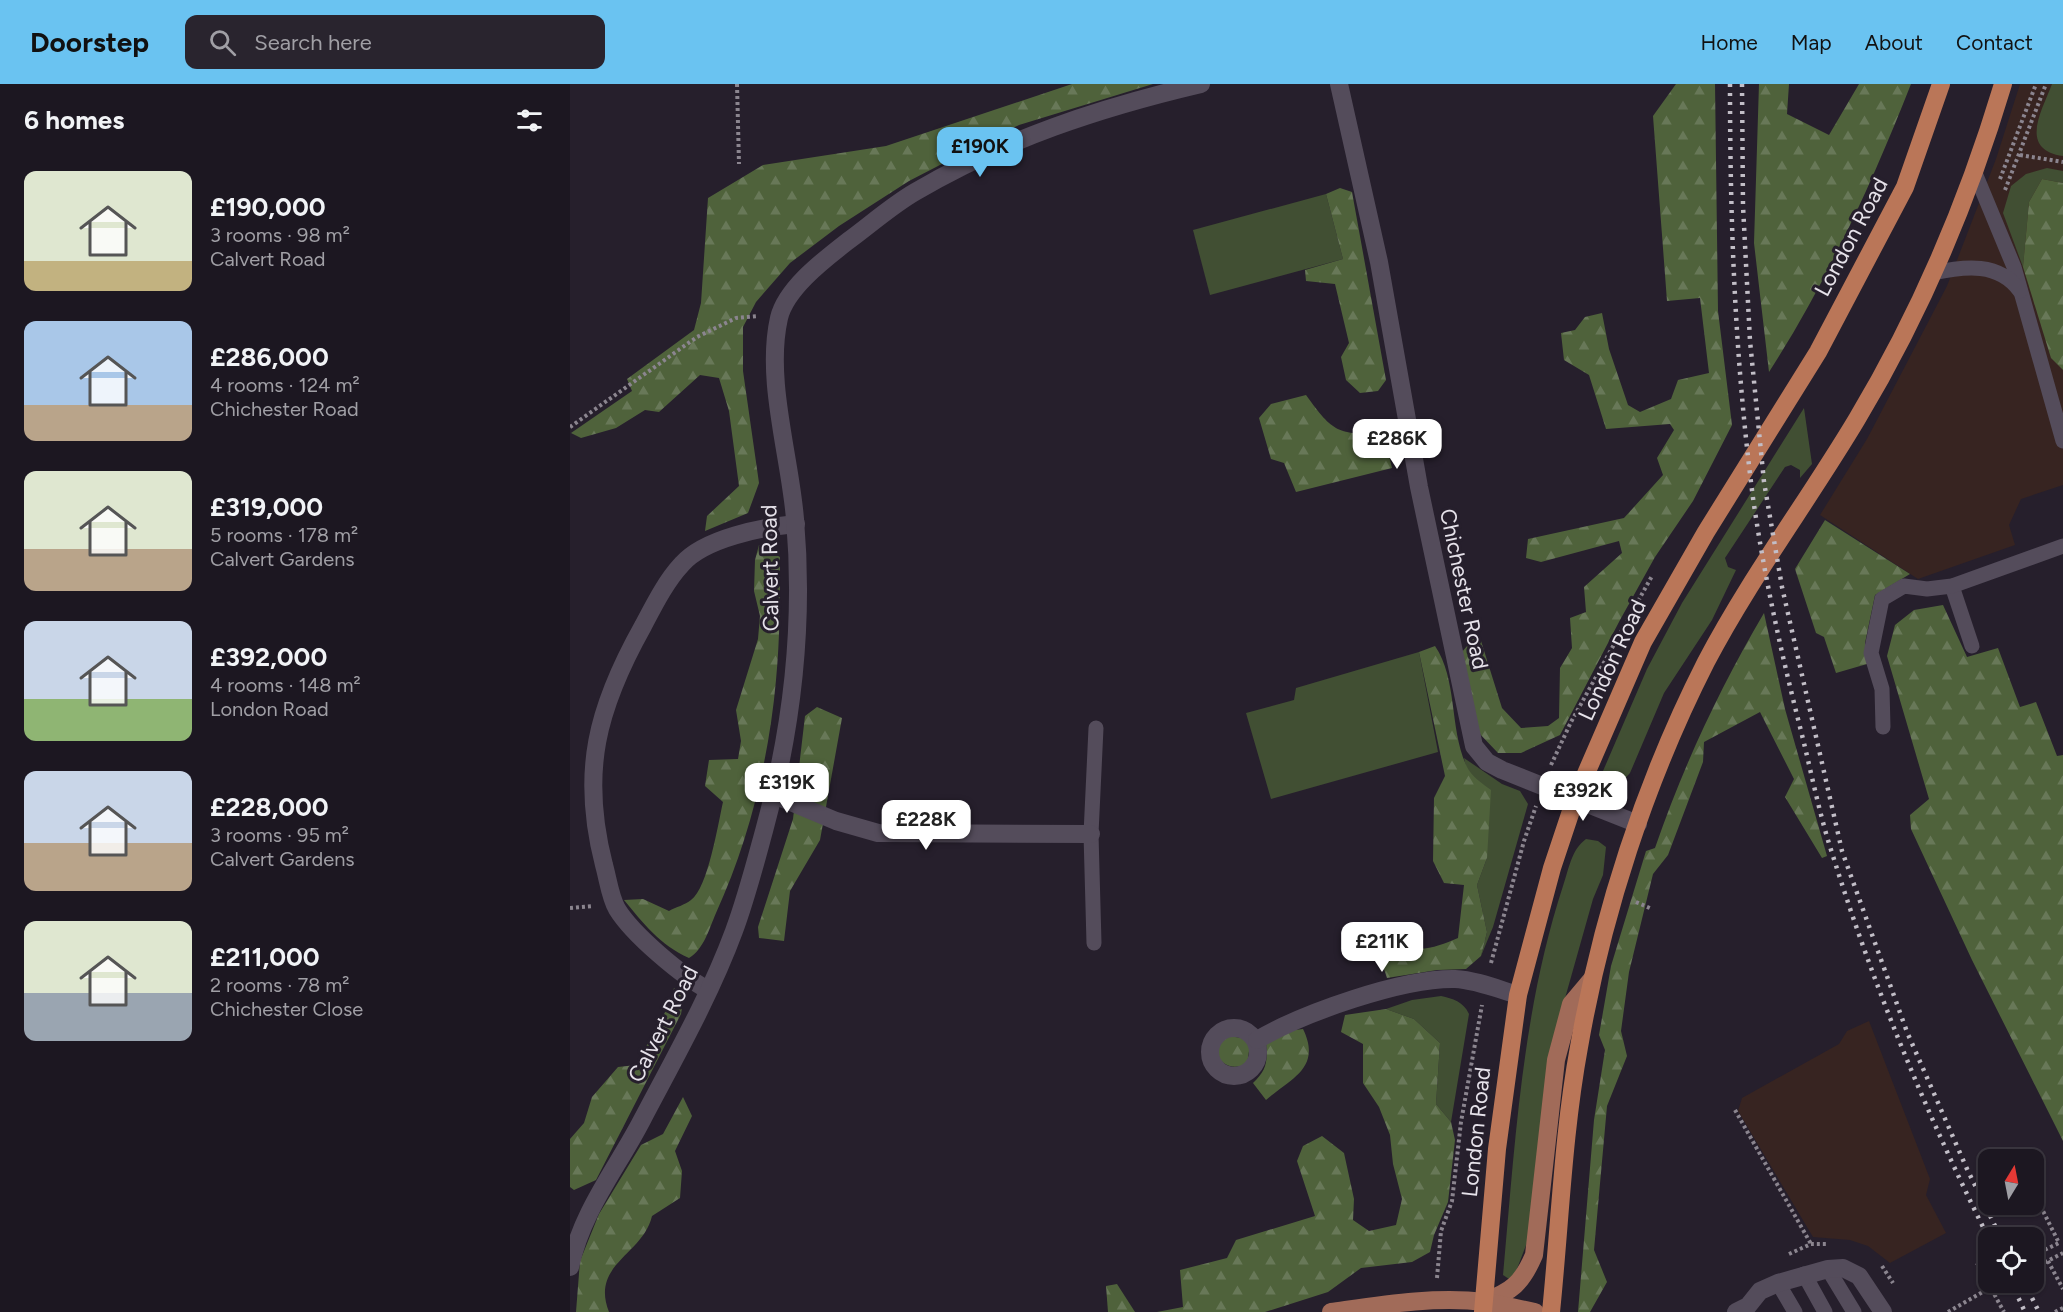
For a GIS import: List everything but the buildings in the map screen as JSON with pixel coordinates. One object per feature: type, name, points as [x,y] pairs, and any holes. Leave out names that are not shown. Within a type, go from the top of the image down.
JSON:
[{"type":"highway","name":"London Road","points":[[1483,1307],[1497,1149],[1518,995],[1552,868],[1575,799],[1643,642],[1706,532],[1818,352],[1905,188],[1941,84]]},
{"type":"highway","points":[[1551,1312],[1578,1050],[1592,979],[1614,894],[1638,824],[1676,726],[1729,622],[1857,419],[1933,273],[1975,173],[2004,84]]},
{"type":"main road","points":[[1483,1307],[1506,1294],[1526,1275],[1534,1255],[1556,1060],[1571,1004],[1592,979]]},
{"type":"main road","points":[[1347,1311],[1384,1304],[1483,1307],[1535,1312]]},
{"type":"street","name":"Calvert Road","points":[[570,1267],[581,1227],[598,1192],[639,1125],[708,990],[734,932],[774,795],[791,694],[798,589],[796,524],[775,348],[780,313],[800,283],[826,258],[913,193],[1017,139],[1126,101],[1201,84]]},
{"type":"street","name":"Chichester Road","points":[[1339,84],[1379,262],[1419,487],[1474,746],[1487,762],[1638,824]]},
{"type":"street","points":[[708,990],[685,978],[617,909],[594,814],[595,741],[606,704],[630,650],[682,563],[737,534],[771,526],[796,524]]},
{"type":"street","points":[[774,795],[836,821],[878,833],[1091,834]]},
{"type":"street","points":[[1257,1040],[1282,1027],[1378,993],[1421,982],[1456,979],[1485,984],[1518,995]]},
{"type":"street","points":[[1736,1312],[1748,1306],[1760,1291],[1778,1283],[1803,1274],[1844,1268],[1859,1276],[1884,1312]]},
{"type":"lane","points":[[1975,173],[2014,267],[2063,441]]},
{"type":"lane","points":[[1933,273],[1970,266],[1990,270],[2011,279],[2022,294]]},
{"type":"lane","points":[[1884,727],[1882,689],[1871,653],[1882,599],[1904,586],[1927,589],[1952,586],[2063,546]]},
{"type":"lane","points":[[1952,586],[1972,646]]},
{"type":"lane","points":[[1094,943],[1091,834],[1096,728]]},
{"type":"lane","points":[[1828,1269],[1854,1312]]},
{"type":"lane","points":[[1803,1274],[1825,1312]]},
{"type":"lane","points":[[1778,1283],[1795,1312]]},
{"type":"path","points":[[736,84],[739,164]]},
{"type":"path","points":[[2020,155],[2063,162]]},
{"type":"path","points":[[570,427],[697,337],[736,318],[780,313]]},
{"type":"path","points":[[1437,1267],[1441,1231],[1452,1202],[1461,1122],[1485,984],[1524,841],[1544,785]]},
{"type":"path","points":[[1631,913],[1637,890]]},
{"type":"path","points":[[1735,1110],[1811,1244]]},
{"type":"path","points":[[2044,1213],[2063,1252],[2044,1263]]},
{"type":"path","points":[[2044,1251],[2060,1243]]},
{"type":"path","points":[[2048,1261],[2063,1289]]},
{"type":"path","points":[[1948,1312],[1980,1293]]},
{"type":"path","points":[[1993,1293],[2004,1312]]},
{"type":"path","points":[[2055,1312],[2063,1308]]},
{"type":"shaded area","points":[[2020,84],[2063,84],[2063,485],[2021,499],[2009,525],[2015,545],[1918,579],[1820,515],[1867,439],[1947,286],[1996,159]]},
{"type":"shaded area","points":[[1869,1021],[1930,1179],[1926,1195],[1946,1233],[1890,1263],[1868,1246],[1850,1240],[1813,1237],[1738,1111],[1742,1098],[1839,1044],[1847,1031]]},
{"type":"green space","points":[[1072,84],[1153,84],[1019,125],[909,181],[839,226],[790,263],[756,302],[743,327],[743,371],[759,483],[748,513],[705,531],[707,516],[739,486],[729,411],[719,378],[700,375],[659,412],[645,410],[616,428],[581,438],[571,433],[632,391],[627,379],[694,330],[701,303],[708,198],[763,165],[886,146]]},
{"type":"green space","points":[[1676,84],[1715,84],[1718,311],[1732,425],[1693,501],[1655,557],[1620,620],[1560,735],[1521,753],[1498,753],[1478,732],[1462,652],[1473,639],[1481,641],[1502,708],[1521,728],[1548,726],[1559,718],[1560,668],[1572,648],[1570,618],[1586,612],[1584,587],[1622,553],[1619,541],[1541,562],[1526,558],[1528,539],[1624,518],[1663,475],[1657,458],[1674,430],[1670,424],[1606,429],[1589,375],[1564,360],[1561,333],[1575,330],[1585,317],[1602,313],[1609,349],[1628,405],[1640,412],[1671,399],[1678,380],[1709,373],[1700,298],[1667,301],[1653,116]]},
{"type":"green space","points":[[1759,84],[1789,84],[1787,114],[1829,135],[1859,84],[1911,84],[1881,158],[1847,231],[1810,303],[1769,372],[1754,243]]},
{"type":"green space","points":[[2052,84],[2063,84],[2063,156],[2049,152],[2041,146],[2037,137],[2039,117]]},
{"type":"green space","points":[[2047,168],[2063,171],[2063,183],[2042,179],[2029,202],[2023,267],[2003,213],[2011,186],[2026,174]]},
{"type":"green space","points":[[2042,179],[2063,183],[2063,370],[2051,358],[2023,267],[2029,202]]},
{"type":"green space","points":[[1340,188],[1352,192],[1386,380],[1378,391],[1360,393],[1346,380],[1341,357],[1349,343],[1335,284],[1306,281],[1305,270],[1343,259],[1326,194]]},
{"type":"green space","points":[[1326,194],[1343,259],[1210,295],[1193,230]]},
{"type":"green space","points":[[1306,395],[1323,417],[1338,429],[1346,432],[1384,435],[1392,468],[1296,492],[1284,463],[1271,459],[1259,418],[1271,404]]},
{"type":"green space","points":[[1804,408],[1812,464],[1800,478],[1800,470],[1791,465],[1785,467],[1725,558],[1728,567],[1736,570],[1712,620],[1664,693],[1630,773],[1617,787],[1607,785],[1603,778],[1603,771],[1647,669],[1682,603]]},
{"type":"green space","points":[[1825,520],[1910,574],[1875,595],[1865,643],[1867,664],[1836,673],[1824,637],[1816,633],[1795,569]]},
{"type":"green space","points":[[759,545],[780,557],[776,680],[768,740],[756,799],[728,886],[706,938],[689,958],[661,940],[624,900],[643,899],[669,911],[691,900],[697,893],[707,870],[723,802],[705,786],[709,760],[738,759],[741,741],[736,710],[758,639],[760,616],[754,591],[755,560]]},
{"type":"green space","points":[[1943,605],[1967,657],[1998,648],[2020,707],[2036,702],[2057,756],[2063,755],[2063,1141],[1972,960],[1911,829],[1910,815],[1929,799],[1887,656],[1895,625],[1914,610]]},
{"type":"green space","points":[[1764,613],[1785,709],[1827,856],[1822,858],[1785,797],[1794,779],[1760,712],[1704,742],[1703,762],[1668,855],[1653,874],[1629,972],[1621,1031],[1627,1056],[1607,1106],[1594,1250],[1607,1282],[1590,1312],[1578,1312],[1594,1120],[1605,1050],[1599,1035],[1611,966],[1646,851],[1655,848],[1704,728],[1732,670]]},
{"type":"green space","points":[[1435,646],[1447,674],[1461,752],[1474,777],[1491,790],[1487,858],[1477,885],[1487,932],[1481,956],[1466,969],[1437,970],[1387,978],[1383,966],[1400,944],[1422,949],[1458,938],[1464,885],[1444,883],[1433,861],[1434,798],[1445,776],[1419,652]]},
{"type":"green space","points":[[1419,652],[1438,752],[1271,799],[1246,713],[1294,700],[1296,688]]},
{"type":"green space","points":[[817,707],[842,718],[820,840],[790,891],[784,941],[759,938],[758,927],[793,819],[805,716]]},
{"type":"green space","points":[[1464,758],[1502,784],[1520,791],[1528,804],[1493,927],[1481,956],[1487,932],[1477,885],[1487,858]]},
{"type":"green space","points":[[1586,839],[1598,841],[1606,847],[1603,875],[1593,899],[1551,1048],[1533,1227],[1515,1274],[1509,1279],[1503,1275],[1516,1127],[1529,1029],[1549,933],[1563,886],[1574,854]]},
{"type":"green space","points":[[674,988],[684,996],[681,1014],[596,1180],[574,1190],[570,1187],[570,1139],[584,1123],[592,1097],[618,1067],[636,1065],[669,1005]]},
{"type":"green space","points":[[1441,996],[1461,1003],[1469,1014],[1451,1122],[1436,1104],[1440,1043],[1414,1019],[1386,1009],[1412,1000]]},
{"type":"green space","points":[[1386,1009],[1414,1019],[1440,1043],[1436,1104],[1451,1122],[1455,1140],[1448,1202],[1434,1235],[1430,1252],[1412,1262],[1361,1268],[1328,1292],[1265,1312],[1157,1312],[1183,1307],[1180,1270],[1227,1258],[1236,1240],[1315,1216],[1297,1161],[1303,1146],[1322,1136],[1344,1153],[1354,1199],[1353,1220],[1369,1231],[1396,1225],[1402,1199],[1393,1164],[1390,1135],[1379,1107],[1363,1083],[1363,1044],[1341,1032],[1345,1015]]},
{"type":"green space","points":[[1303,1029],[1309,1053],[1306,1063],[1294,1078],[1266,1100],[1253,1083],[1265,1066],[1266,1044],[1280,1032]]},
{"type":"green space","points":[[1227,1036],[1243,1038],[1250,1044],[1247,1065],[1230,1066],[1216,1055],[1218,1044]]},
{"type":"green space","points":[[683,1097],[692,1116],[675,1151],[682,1171],[680,1198],[652,1216],[639,1241],[612,1271],[606,1282],[605,1296],[609,1312],[576,1312],[580,1261],[599,1214],[641,1145],[663,1134]]},
{"type":"green space","points":[[1117,1284],[1135,1312],[1108,1312],[1106,1286]]},
{"type":"railway","points":[[1730,84],[1733,240],[1742,395],[1757,527],[1780,642],[1823,824],[1866,954],[1923,1098],[1983,1227]]},
{"type":"railway","points":[[1742,84],[1743,206],[1750,341],[1764,482],[1782,587],[1842,851],[1907,1032],[1967,1169],[1996,1227]]},
{"type":"railway","points":[[2016,1293],[2025,1312]]},
{"type":"railway","points":[[2030,1293],[2039,1312]]}]
